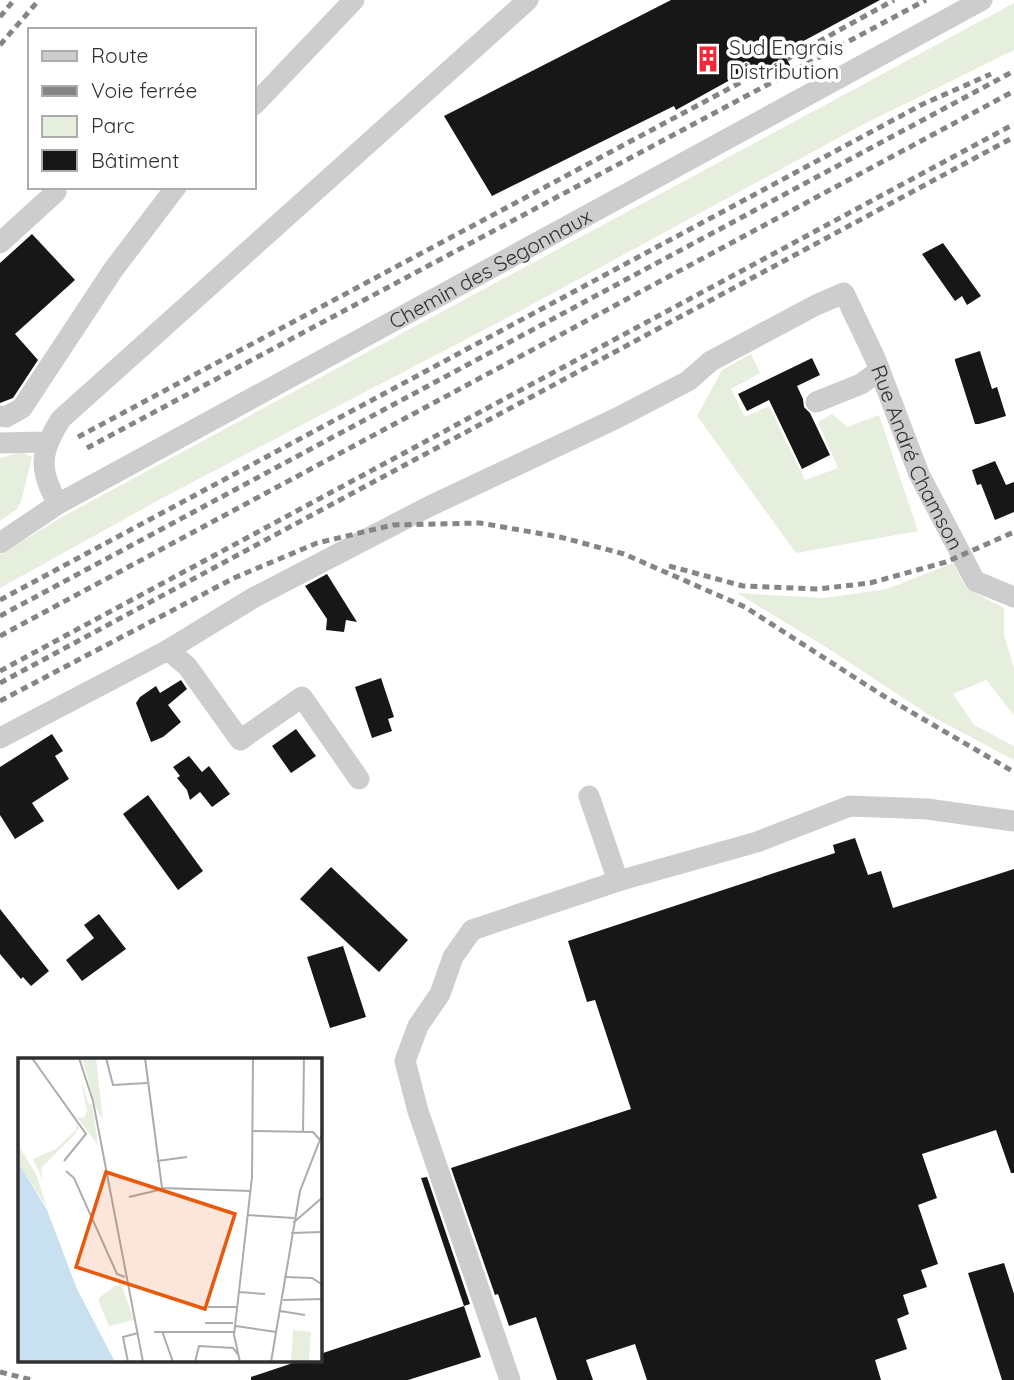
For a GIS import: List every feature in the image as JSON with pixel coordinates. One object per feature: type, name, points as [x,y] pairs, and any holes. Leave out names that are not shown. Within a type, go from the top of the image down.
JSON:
[{"type":"street","points":[[256,103],[354,0]]},
{"type":"street","points":[[58,504],[44,471],[46,442],[61,419],[528,0]]},
{"type":"street","name":"Chemin des Segonnaux","points":[[0,544],[58,504],[982,0]]},
{"type":"street","points":[[0,416],[6,417],[22,408],[113,270],[174,189]]},
{"type":"street","points":[[0,243],[56,192]]},
{"type":"street","name":"Rue André Chamson","points":[[168,650],[253,598],[430,506],[617,418],[688,381],[711,361],[844,293],[880,370],[919,474],[975,581],[1014,597]]},
{"type":"street","points":[[816,402],[861,384],[880,370]]},
{"type":"street","points":[[0,443],[46,442]]},
{"type":"street","points":[[0,738],[168,650],[187,666],[240,740],[302,697],[359,779]]},
{"type":"street","points":[[590,796],[618,881]]},
{"type":"street","points":[[510,1380],[418,1111],[405,1061],[418,1026],[440,994],[453,957],[472,930],[618,881],[757,842],[850,806],[927,809],[1014,821]]},
{"type":"green space","points":[[1014,3],[1014,50],[862,125],[520,311],[166,496],[0,588],[0,555],[62,517]]},
{"type":"green space","points":[[751,354],[760,373],[731,389],[745,417],[769,406],[805,480],[838,468],[818,422],[832,414],[847,427],[879,415],[918,531],[796,553],[697,416],[722,370]]},
{"type":"green space","points":[[22,452],[32,457],[21,502],[17,509],[0,521],[0,458]]},
{"type":"green space","points":[[953,563],[966,588],[1004,608],[1004,635],[1014,668],[1014,715],[986,680],[953,694],[974,725],[1014,746],[1014,760],[929,715],[826,647],[737,593],[825,598],[887,589]]},
{"type":"building","points":[[671,0],[880,0],[783,52],[791,67],[764,80],[757,65],[676,110],[674,106],[492,196],[444,116]]},
{"type":"building","points":[[32,234],[75,280],[15,334],[38,360],[13,398],[0,403],[0,263]]},
{"type":"building","points":[[943,243],[981,296],[967,305],[962,296],[955,301],[922,254]]},
{"type":"building","points":[[980,351],[992,389],[997,387],[1006,416],[975,424],[955,359]]},
{"type":"building","points":[[812,358],[820,375],[797,386],[804,407],[810,413],[830,455],[802,469],[769,400],[747,411],[738,394]]},
{"type":"building","points":[[995,461],[1006,485],[1014,482],[1014,512],[995,520],[981,484],[977,485],[972,470]]},
{"type":"building","points":[[327,574],[357,622],[346,620],[344,632],[326,630],[327,619],[305,586]]},
{"type":"building","points":[[381,678],[394,717],[388,719],[392,731],[372,738],[355,687]]},
{"type":"building","points":[[181,680],[187,689],[168,705],[181,722],[163,737],[151,742],[136,703],[156,686],[160,693]]},
{"type":"building","points":[[296,729],[316,756],[291,773],[272,746]]},
{"type":"building","points":[[52,734],[63,751],[55,756],[69,779],[32,803],[44,821],[15,839],[0,815],[0,767]]},
{"type":"building","points":[[189,756],[202,772],[209,766],[230,794],[212,807],[200,792],[190,800],[187,790],[177,778],[180,776],[173,767]]},
{"type":"building","points":[[148,795],[203,871],[178,890],[123,814]]},
{"type":"building","points":[[855,838],[868,875],[881,871],[893,908],[1014,869],[1014,1173],[1011,1173],[996,1130],[922,1154],[937,1198],[918,1205],[938,1264],[921,1270],[927,1287],[903,1295],[909,1314],[897,1319],[907,1349],[875,1360],[881,1380],[647,1380],[635,1344],[586,1360],[593,1380],[557,1380],[536,1317],[509,1326],[498,1294],[495,1295],[451,1168],[631,1109],[595,1000],[587,1002],[568,941],[835,853],[833,845]]},
{"type":"building","points":[[331,867],[408,940],[379,972],[300,899]]},
{"type":"building","points":[[0,909],[49,971],[31,986],[23,977],[21,979],[0,954]]},
{"type":"building","points":[[99,914],[126,949],[82,981],[66,960],[94,938],[84,925]]},
{"type":"building","points":[[343,946],[366,1017],[330,1028],[307,957]]},
{"type":"building","points":[[427,1177],[470,1304],[464,1306],[421,1178]]},
{"type":"building","points":[[1004,1263],[1014,1294],[1014,1380],[1002,1380],[968,1273]]},
{"type":"building","points":[[464,1306],[481,1357],[408,1380],[251,1380],[251,1377],[296,1362],[322,1362],[322,1353]]},
{"type":"railway","points":[[0,17],[14,0]]},
{"type":"railway","points":[[0,45],[39,0]]},
{"type":"railway","points":[[787,59],[894,0]]},
{"type":"railway","points":[[87,448],[926,0]]},
{"type":"railway","points":[[0,616],[1014,71]]},
{"type":"railway","points":[[78,437],[760,72]]},
{"type":"railway","points":[[0,600],[923,104],[991,74]]},
{"type":"railway","points":[[0,636],[1014,91]]},
{"type":"railway","points":[[0,671],[1014,124]]},
{"type":"railway","points":[[0,683],[1014,137]]},
{"type":"railway","points":[[0,701],[234,578],[317,543],[393,525],[480,523],[560,537],[624,554],[745,607],[882,695],[1014,772]]},
{"type":"railway","points":[[669,566],[743,586],[818,589],[870,583],[946,562],[1014,532]]},
{"type":"railway","points":[[0,1372],[32,1380]]},
{"type":"place","name":"Sud Engrais Distribution","points":[[708,59]]}]
